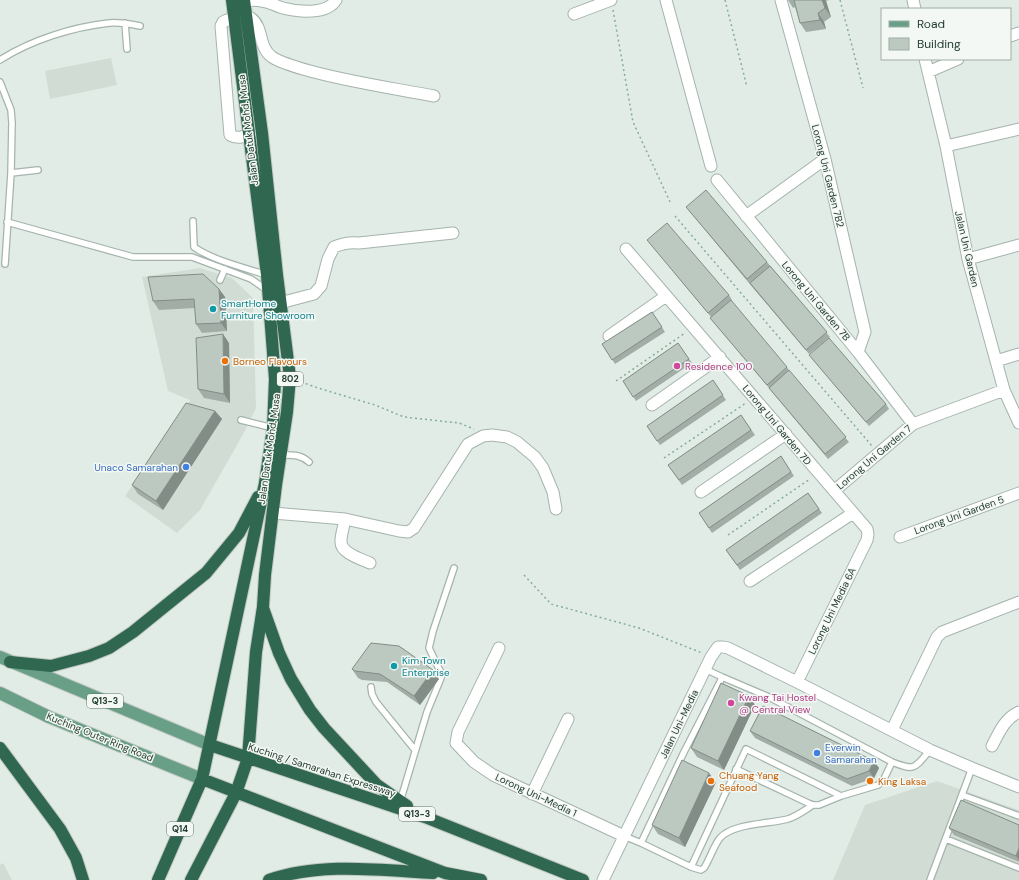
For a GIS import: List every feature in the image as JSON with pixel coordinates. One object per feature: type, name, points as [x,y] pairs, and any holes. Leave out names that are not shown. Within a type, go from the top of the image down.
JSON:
[{"type":"highway","name":"Jalan Datuk Mohd. Musa","points":[[202,779],[265,483],[273,428],[275,379],[269,291],[250,135],[240,19],[240,0]]},
{"type":"highway","name":"Jalan Datuk Mohd. Musa","points":[[191,880],[236,793],[248,758],[256,652],[263,607],[265,575],[287,412],[290,377],[280,303],[262,133],[240,19]]},
{"type":"highway","points":[[5,659],[51,666],[89,656],[109,648],[132,632],[206,573],[239,533],[265,483]]},
{"type":"highway","points":[[263,607],[279,653],[291,679],[310,710],[324,728],[377,785],[400,802],[425,817]]},
{"type":"highway","name":"Kuching / Samarahan Expressway","points":[[210,745],[425,817],[583,880]]},
{"type":"highway","points":[[0,748],[60,829],[76,858],[82,880]]},
{"type":"highway","points":[[202,779],[445,873]]},
{"type":"highway","name":"Q14","points":[[158,880],[202,779]]},
{"type":"highway","points":[[269,880],[285,874],[340,868],[445,873],[481,880]]},
{"type":"main road","name":"Q13-3","points":[[5,659],[210,745]]},
{"type":"main road","name":"Kuching Outer Ring Road","points":[[0,693],[49,717],[202,779]]},
{"type":"street","points":[[240,0],[266,2],[284,8],[308,11],[321,10],[333,4],[336,0]]},
{"type":"street","points":[[666,0],[711,166]]},
{"type":"street","name":"Lorong Uni Garden 7B2","points":[[781,0],[825,159],[865,332],[858,352]]},
{"type":"street","points":[[574,14],[612,4]]},
{"type":"street","points":[[250,135],[234,138],[230,135],[221,26],[223,22],[227,20],[251,18],[256,22],[263,45],[268,53],[273,58],[299,68],[336,78],[434,96]]},
{"type":"street","name":"Jalan Uni Garden","points":[[925,60],[946,146],[968,259],[1004,390],[1019,423]]},
{"type":"street","points":[[928,72],[956,60]]},
{"type":"street","points":[[946,146],[1019,129]]},
{"type":"street","points":[[746,216],[825,159]]},
{"type":"street","name":"Lorong Uni Garden 7B","points":[[717,180],[858,352],[913,424]]},
{"type":"street","points":[[280,303],[314,294],[321,286],[328,259],[334,247],[341,244],[349,242],[359,243],[453,233]]},
{"type":"street","points":[[968,259],[1019,245]]},
{"type":"street","name":"Lorong Uni Garden 7D","points":[[626,249],[834,491],[866,530],[868,534],[867,540]]},
{"type":"street","points":[[609,336],[666,296]]},
{"type":"street","points":[[996,361],[1019,354]]},
{"type":"street","points":[[652,405],[720,358]]},
{"type":"street","name":"Lorong Uni Garden 7","points":[[834,491],[913,424],[1004,390]]},
{"type":"street","points":[[700,492],[786,434]]},
{"type":"street","points":[[273,513],[345,519],[408,532],[414,528],[423,515],[468,444],[484,436],[492,435],[507,437],[517,442],[535,457],[544,468],[553,492],[556,509]]},
{"type":"street","name":"Lorong Uni Garden 5","points":[[900,537],[1019,493]]},
{"type":"street","points":[[750,581],[852,513]]},
{"type":"street","points":[[345,519],[340,543],[342,548],[370,563]]},
{"type":"street","name":"Lorong Uni Media 6A","points":[[797,682],[867,540]]},
{"type":"street","points":[[892,730],[938,637],[942,632],[1019,602]]},
{"type":"street","points":[[711,657],[718,647],[723,647],[797,682],[930,750],[1019,786]]},
{"type":"street","name":"Lorong Uni-Media 1","points":[[499,648],[458,732],[456,743],[474,762],[493,775],[624,836]]},
{"type":"street","name":"Jalan Uni-Media","points":[[603,880],[711,657]]},
{"type":"street","points":[[992,746],[1004,723],[1012,715],[1019,712]]},
{"type":"street","points":[[532,794],[568,719]]},
{"type":"lane","points":[[0,60],[16,50],[66,32],[110,23],[126,23],[140,26]]},
{"type":"lane","points":[[126,23],[127,48]]},
{"type":"lane","points":[[0,82],[11,110],[12,123],[11,173],[5,264]]},
{"type":"lane","points":[[11,173],[38,170]]},
{"type":"lane","points":[[193,221],[194,247],[212,256],[267,275]]},
{"type":"lane","points":[[7,222],[133,257],[192,257],[251,279],[269,291]]},
{"type":"lane","points":[[220,280],[225,269]]},
{"type":"lane","points":[[241,420],[273,428]]},
{"type":"lane","points":[[280,455],[299,455],[308,462]]},
{"type":"lane","points":[[400,802],[427,712],[441,678],[441,673],[428,648],[454,568]]},
{"type":"lane","points":[[705,669],[769,698],[892,762],[907,768],[912,768],[917,765],[930,750]]},
{"type":"lane","points":[[640,843],[722,677]]},
{"type":"lane","points":[[371,687],[372,694],[376,702],[415,750]]},
{"type":"lane","points":[[691,867],[745,750],[748,749],[840,796]]},
{"type":"lane","points":[[736,769],[813,805],[819,805],[840,796],[878,785],[883,781],[892,762]]},
{"type":"lane","points":[[930,880],[972,768]]},
{"type":"lane","points":[[962,795],[1019,816]]},
{"type":"lane","points":[[624,836],[691,867],[701,870],[704,868],[720,838],[731,830],[759,823],[788,819],[813,805]]},
{"type":"lane","points":[[946,839],[1019,868]]},
{"type":"path","points":[[725,0],[747,87]]},
{"type":"path","points":[[840,0],[863,88]]},
{"type":"path","points":[[612,4],[634,122],[671,204]]},
{"type":"path","points":[[675,216],[878,454]]},
{"type":"path","points":[[616,381],[693,327]]},
{"type":"path","points":[[290,377],[318,388],[375,405],[404,417],[459,423],[492,435]]},
{"type":"path","points":[[664,458],[754,397]]},
{"type":"path","points":[[728,535],[818,473]]},
{"type":"path","points":[[524,575],[551,604],[639,628],[711,657]]},
{"type":"shaded area","points":[[111,58],[117,85],[50,99],[45,71]]},
{"type":"shaded area","points":[[200,268],[232,278],[253,298],[256,408],[241,438],[200,510],[177,533],[125,496],[190,400],[168,391],[142,277]]},
{"type":"shaded area","points":[[937,781],[1019,810],[1019,880],[833,880],[865,805]]},
{"type":"shaded area","points":[[3,863],[12,880],[0,880],[0,865]]},
{"type":"building","points":[[794,0],[822,0],[825,8],[818,13],[820,20],[800,23]]},
{"type":"building","points":[[706,190],[767,262],[747,279],[686,207]]},
{"type":"building","points":[[667,223],[729,295],[708,313],[647,240]]},
{"type":"building","points":[[770,266],[827,332],[806,350],[750,283]]},
{"type":"building","name":"SmartHome Furniture Showroom","points":[[203,274],[219,289],[221,323],[196,324],[194,299],[153,301],[148,277]]},
{"type":"building","points":[[731,300],[787,367],[767,385],[710,318]]},
{"type":"building","points":[[652,312],[662,327],[612,360],[602,344]]},
{"type":"building","points":[[223,334],[224,394],[198,389],[196,338]]},
{"type":"building","points":[[829,338],[886,404],[866,422],[809,355]]},
{"type":"building","points":[[678,343],[689,359],[633,397],[623,381]]},
{"type":"building","points":[[789,370],[846,437],[825,454],[769,388]]},
{"type":"building","points":[[713,380],[723,395],[657,441],[647,426]]},
{"type":"building","points":[[186,403],[215,411],[156,501],[132,485]]},
{"type":"building","points":[[741,415],[751,430],[679,480],[668,465]]},
{"type":"building","points":[[781,456],[791,472],[709,528],[699,513]]},
{"type":"building","points":[[808,493],[819,509],[737,565],[726,550]]},
{"type":"building","name":"Kim Town Enterprise","points":[[371,643],[399,646],[433,670],[414,696],[380,674],[355,671],[352,669]]},
{"type":"building","points":[[721,683],[749,696],[718,761],[691,748]]},
{"type":"building","name":"Everwin Samarahan","points":[[763,706],[874,761],[869,771],[847,779],[750,731]]},
{"type":"building","points":[[682,760],[709,773],[679,838],[652,825]]},
{"type":"building","points":[[961,800],[1019,825],[1019,848],[1016,856],[949,828]]},
{"type":"place","name":"SmartHome Furniture Showroom","points":[[213,309]]},
{"type":"place","name":"Borneo Flavours","points":[[225,361]]},
{"type":"place","name":"Residence 100","points":[[677,366]]},
{"type":"place","name":"Unaco Samarahan","points":[[186,467]]},
{"type":"place","name":"Kim Town Enterprise","points":[[394,666]]},
{"type":"place","name":"Kwang Tai Hostel @ Central View","points":[[731,703]]},
{"type":"place","name":"Everwin Samarahan","points":[[817,753]]},
{"type":"place","name":"Chuang Yang Seafood","points":[[711,781]]},
{"type":"place","name":"King Laksa","points":[[870,781]]}]
